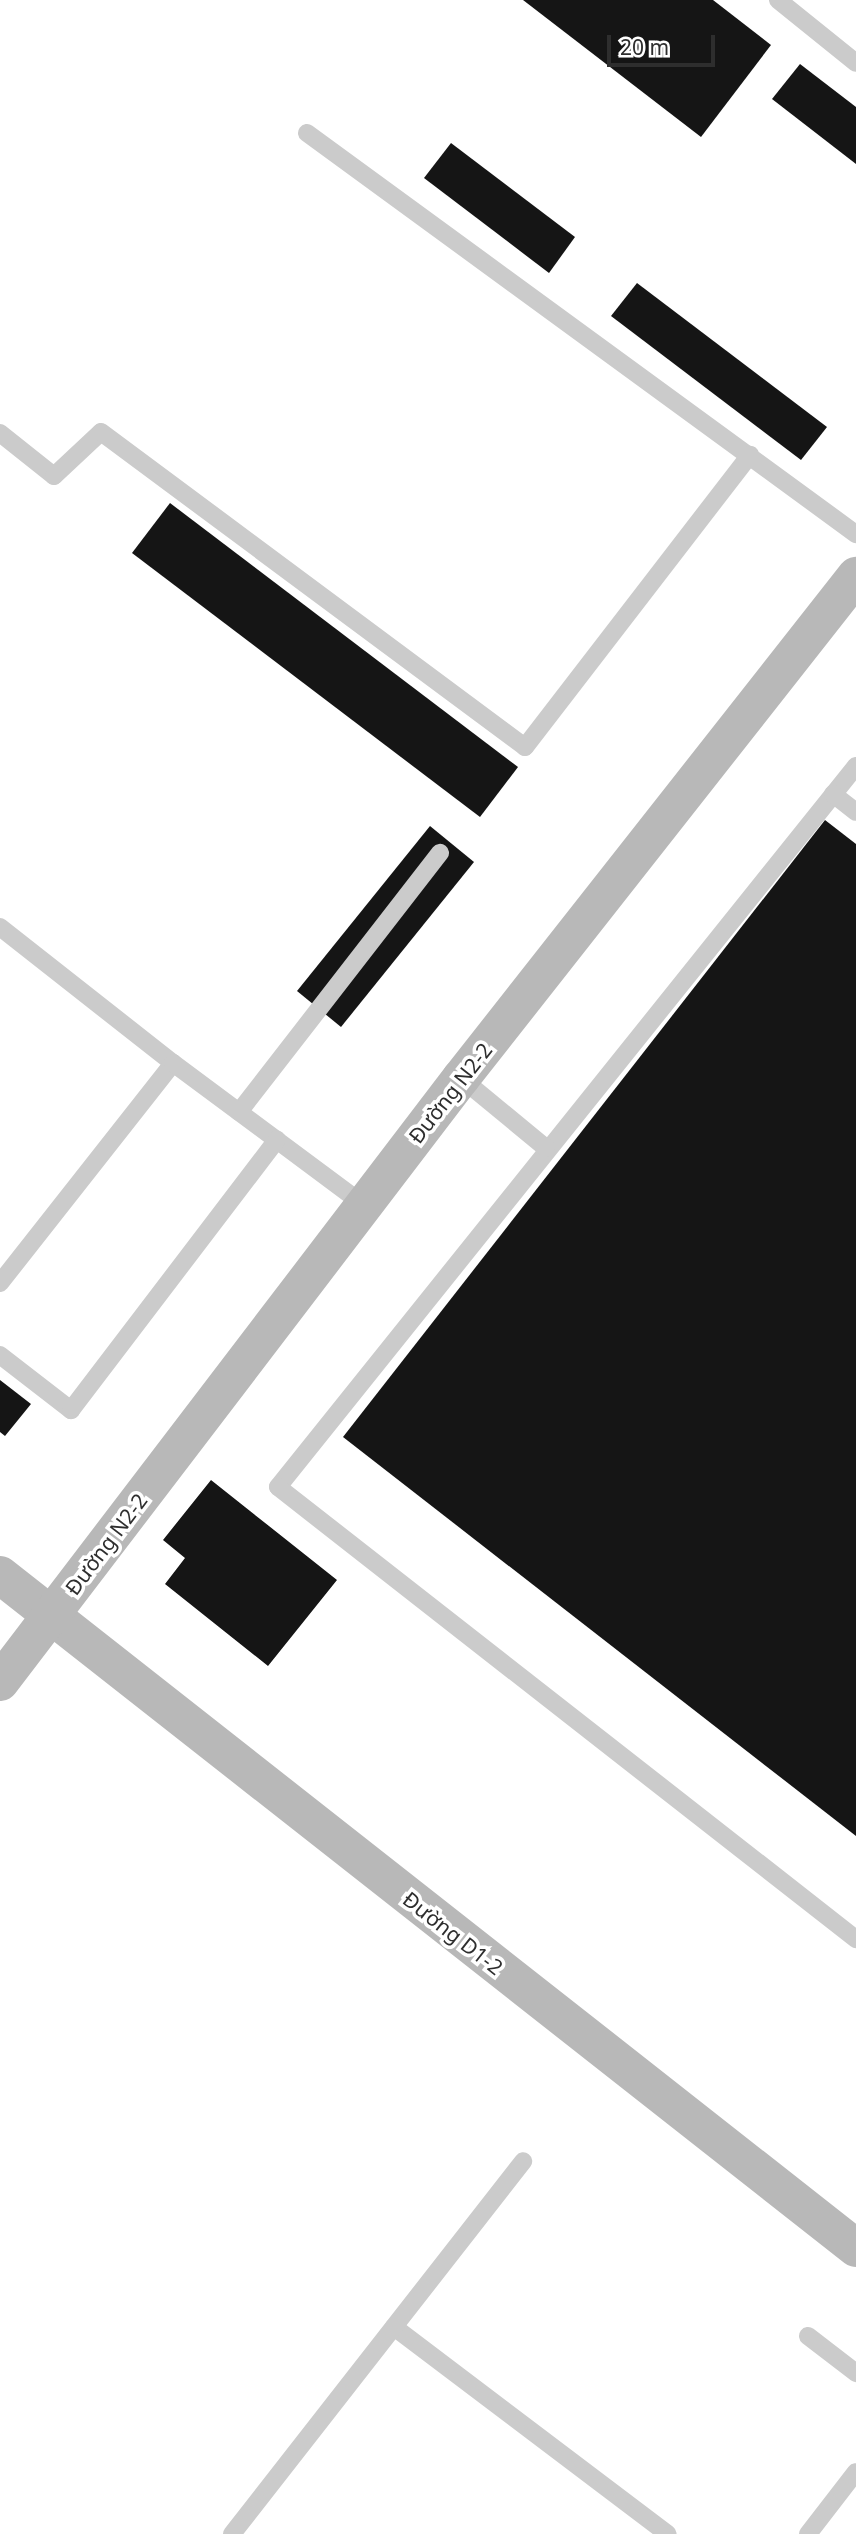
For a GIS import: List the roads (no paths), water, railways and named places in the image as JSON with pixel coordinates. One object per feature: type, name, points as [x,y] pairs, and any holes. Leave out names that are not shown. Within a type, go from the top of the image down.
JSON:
[{"type":"street","name":"Đường N2-2","points":[[0,1682],[461,1078],[856,576]]},
{"type":"street","name":"Đường D1-2","points":[[0,1575],[856,2248]]},
{"type":"lane","points":[[778,0],[856,63]]},
{"type":"lane","points":[[307,133],[856,534]]},
{"type":"lane","points":[[0,433],[54,476],[101,432],[526,747],[750,455]]},
{"type":"lane","points":[[856,766],[546,1147],[278,1487],[856,1939]]},
{"type":"lane","points":[[833,794],[856,812]]},
{"type":"lane","points":[[239,1112],[440,853]]},
{"type":"lane","points":[[0,927],[173,1063],[364,1205]]},
{"type":"lane","points":[[0,1283],[173,1063]]},
{"type":"lane","points":[[461,1078],[546,1147]]},
{"type":"lane","points":[[0,1355],[71,1410],[277,1140]]},
{"type":"lane","points":[[232,2534],[523,2161]]},
{"type":"lane","points":[[394,2327],[668,2534]]},
{"type":"lane","points":[[808,2336],[856,2373]]},
{"type":"lane","points":[[808,2534],[856,2472]]}]
